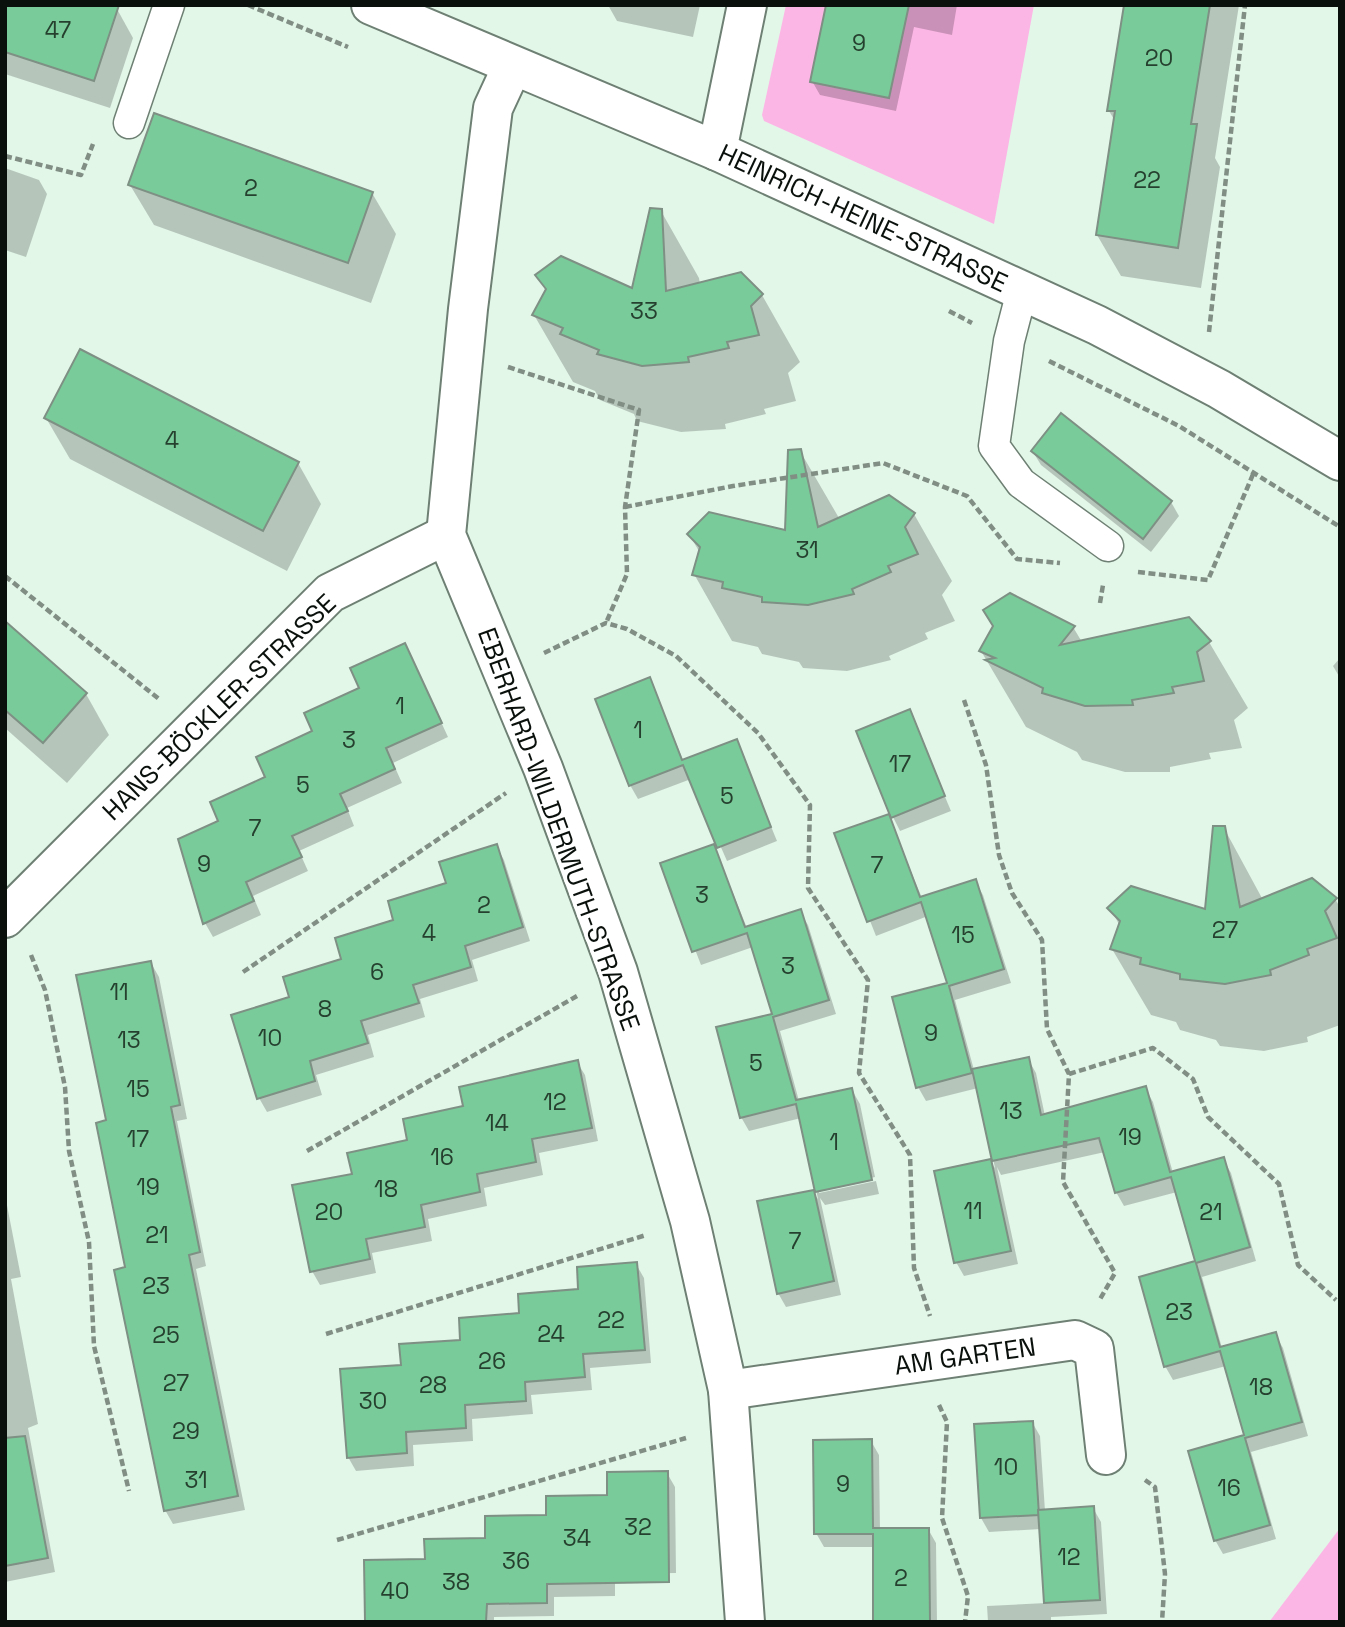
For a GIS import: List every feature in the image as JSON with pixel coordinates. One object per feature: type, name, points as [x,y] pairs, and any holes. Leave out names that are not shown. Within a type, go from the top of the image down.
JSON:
[{"type":"street","name":"HEINRICH-HEINE-STRASSE","points":[[371,5],[717,151],[1022,291],[1192,375],[1340,461]]},
{"type":"street","points":[[717,151],[747,5]]},
{"type":"street","points":[[446,535],[464,352],[493,108],[512,66]]},
{"type":"street","name":"EBERHARD-WILDERMUTH-STRASSE","points":[[446,535],[542,768],[618,972],[690,1221],[730,1407],[746,1622]]},
{"type":"street","name":"HANS-BÖCKLER-STRASSE","points":[[9,915],[330,593],[446,535]]},
{"type":"street","name":"AM GARTEN","points":[[730,1407],[1075,1340],[1094,1349],[1106,1455]]},
{"type":"lane","points":[[129,124],[169,5]]},
{"type":"lane","points":[[1022,291],[1009,341],[994,446],[1021,483],[1108,546]]},
{"type":"path","points":[[1192,375],[1208,339],[1245,5]]},
{"type":"path","points":[[5,156],[81,175],[95,139]]},
{"type":"path","points":[[937,306],[1179,426],[1340,527]]},
{"type":"path","points":[[464,352],[639,410],[625,507],[626,574],[606,622],[503,673]]},
{"type":"path","points":[[625,507],[733,486],[883,463],[967,496],[1017,559],[1067,564]]},
{"type":"path","points":[[1131,571],[1208,580],[1254,472]]},
{"type":"path","points":[[5,576],[195,728]]},
{"type":"path","points":[[606,622],[627,629],[676,656],[758,733],[810,805],[808,888],[868,980],[859,1073],[910,1156],[914,1268],[934,1327]]},
{"type":"path","points":[[964,701],[986,765],[999,855],[1012,893],[1042,940],[1047,1029],[1069,1074],[1063,1182],[1115,1273],[1093,1310]]},
{"type":"path","points":[[243,972],[542,768]]},
{"type":"path","points":[[9,915],[45,990],[53,1026],[65,1087],[69,1151],[89,1242],[94,1346],[129,1491]]},
{"type":"path","points":[[307,1151],[618,972]]},
{"type":"path","points":[[1069,1074],[1153,1048],[1193,1079],[1208,1117],[1279,1184],[1298,1265],[1336,1300]]},
{"type":"path","points":[[326,1334],[690,1221]]},
{"type":"path","points":[[938,1402],[947,1422],[942,1518],[968,1596],[965,1622]]},
{"type":"path","points":[[337,1541],[730,1407]]},
{"type":"path","points":[[1106,1455],[1155,1488],[1164,1574],[1162,1622]]},
{"type":"shaded area","points":[[786,5],[826,5],[810,82],[888,98],[909,5],[1034,5],[994,224],[764,121],[762,115]]},
{"type":"shaded area","points":[[1340,1528],[1340,1622],[1269,1622]]},
{"type":"building","points":[[5,5],[119,5],[94,81],[5,52]]},
{"type":"building","points":[[826,5],[909,5],[889,98],[810,82]]},
{"type":"building","points":[[1124,5],[1210,5],[1191,124],[1197,124],[1178,248],[1096,235],[1115,111],[1107,111]]},
{"type":"building","points":[[154,113],[373,192],[348,263],[128,185]]},
{"type":"building","points":[[650,208],[662,209],[666,291],[741,272],[763,294],[751,306],[759,335],[727,342],[729,348],[688,357],[689,362],[642,366],[597,354],[599,350],[560,334],[563,328],[532,315],[546,289],[535,275],[561,256],[632,288]]},
{"type":"building","points":[[80,349],[299,462],[263,531],[44,418]]},
{"type":"building","points":[[1061,413],[1172,501],[1143,539],[1031,451]]},
{"type":"building","points":[[801,449],[818,527],[889,495],[915,513],[905,527],[918,554],[888,566],[891,572],[852,589],[854,594],[808,605],[762,602],[762,597],[722,588],[723,582],[692,575],[700,547],[687,534],[709,512],[785,530],[788,450]]},
{"type":"building","points":[[1010,593],[1075,626],[1060,645],[1189,617],[1211,641],[1197,652],[1204,681],[1172,687],[1174,693],[1132,700],[1133,705],[1085,706],[1042,693],[1043,688],[985,660],[995,658],[979,651],[993,626],[983,610]]},
{"type":"building","points":[[5,621],[87,693],[43,743],[5,710]]},
{"type":"building","points":[[405,643],[442,723],[386,748],[395,769],[340,794],[348,811],[292,836],[302,857],[246,882],[254,901],[203,924],[178,839],[218,821],[210,802],[265,777],[256,757],[312,731],[304,713],[359,688],[350,668]]},
{"type":"building","points":[[650,677],[682,760],[737,739],[771,827],[717,848],[683,765],[629,786],[595,699]]},
{"type":"building","points":[[910,709],[945,796],[891,818],[856,731]]},
{"type":"building","points":[[889,814],[920,897],[976,879],[1004,969],[949,986],[972,1073],[916,1088],[892,997],[947,983],[921,902],[867,922],[834,833]]},
{"type":"building","points":[[1213,826],[1225,826],[1240,907],[1312,878],[1337,898],[1325,911],[1337,938],[1307,949],[1309,955],[1270,970],[1271,975],[1225,984],[1180,979],[1180,974],[1140,964],[1141,958],[1110,949],[1120,921],[1107,908],[1131,886],[1205,909]]},
{"type":"building","points":[[497,844],[523,927],[465,946],[471,967],[413,985],[419,1003],[361,1021],[368,1043],[310,1061],[315,1081],[257,1099],[231,1015],[289,997],[283,977],[341,959],[335,938],[393,920],[388,901],[446,883],[439,862]]},
{"type":"building","points":[[714,844],[745,927],[801,909],[829,1000],[773,1017],[796,1100],[852,1088],[872,1180],[815,1192],[796,1104],[740,1118],[716,1027],[772,1014],[747,933],[692,952],[660,863]]},
{"type":"building","points":[[151,961],[180,1105],[171,1107],[200,1252],[189,1255],[238,1496],[164,1511],[114,1270],[125,1267],[96,1123],[106,1120],[76,975]]},
{"type":"building","points":[[1029,1057],[1041,1115],[1146,1086],[1170,1172],[1224,1157],[1250,1247],[1196,1263],[1220,1347],[1276,1332],[1302,1422],[1245,1438],[1270,1525],[1214,1541],[1188,1451],[1244,1435],[1220,1351],[1164,1367],[1139,1277],[1195,1261],[1171,1177],[1115,1193],[1099,1138],[992,1161],[972,1069]]},
{"type":"building","points":[[578,1060],[592,1128],[532,1139],[536,1162],[477,1174],[480,1192],[421,1205],[425,1227],[366,1239],[370,1259],[310,1272],[292,1185],[352,1174],[347,1153],[407,1140],[403,1119],[463,1106],[459,1087]]},
{"type":"building","points":[[991,1159],[1011,1251],[954,1263],[934,1171]]},
{"type":"building","points":[[814,1190],[834,1281],[777,1294],[757,1201]]},
{"type":"building","points":[[637,1262],[645,1350],[583,1354],[585,1377],[525,1382],[526,1401],[465,1405],[466,1428],[406,1432],[407,1453],[347,1458],[340,1369],[401,1365],[399,1344],[460,1340],[459,1318],[519,1313],[518,1294],[578,1289],[577,1267]]},
{"type":"building","points":[[1033,1421],[1039,1515],[980,1518],[974,1424]]},
{"type":"building","points":[[25,1436],[48,1558],[5,1566],[5,1438]]},
{"type":"building","points":[[872,1439],[873,1528],[929,1528],[930,1622],[873,1622],[873,1534],[814,1534],[813,1440]]},
{"type":"building","points":[[668,1471],[669,1582],[547,1584],[547,1603],[487,1604],[486,1622],[365,1622],[364,1560],[425,1559],[424,1539],[485,1538],[485,1516],[546,1515],[546,1496],[607,1495],[607,1472]]},
{"type":"building","points":[[1094,1506],[1100,1600],[1044,1603],[1038,1510]]}]
